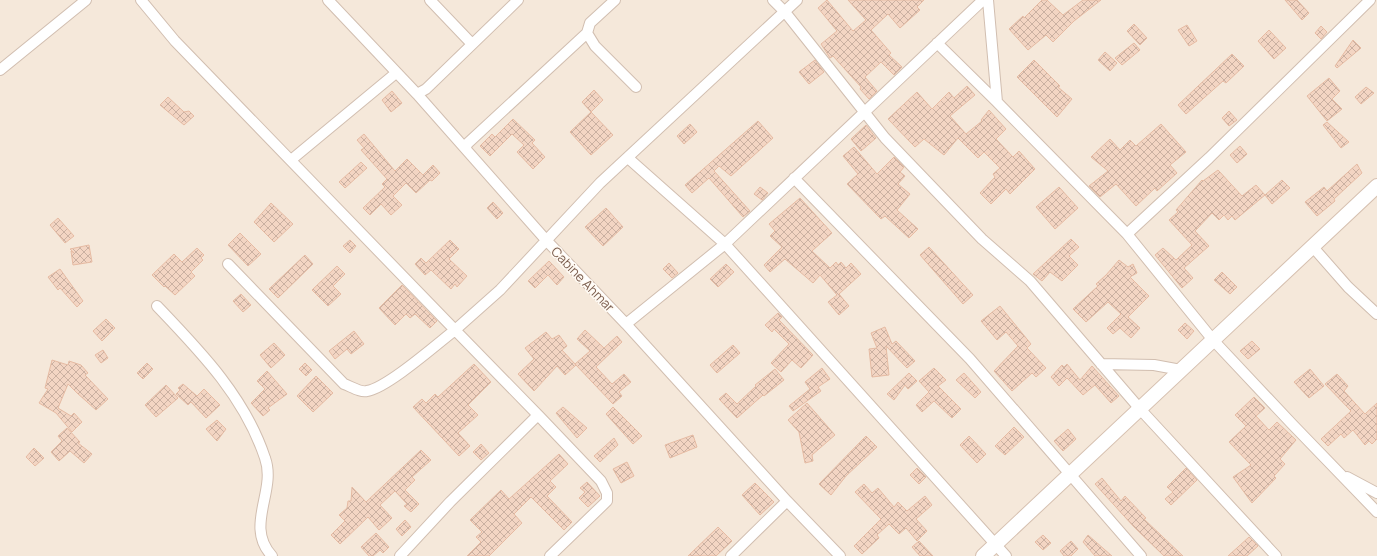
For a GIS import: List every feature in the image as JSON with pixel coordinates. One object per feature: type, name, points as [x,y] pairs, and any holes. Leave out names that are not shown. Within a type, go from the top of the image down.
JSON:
[{"type":"street","points":[[0,70],[86,0]]},
{"type":"street","points":[[141,0],[175,41],[538,415],[601,482],[607,493],[607,501],[550,556]]},
{"type":"street","name":"Cabine Ahmar","points":[[328,0],[417,94],[546,240],[626,324],[787,501],[840,556]]},
{"type":"street","points":[[430,0],[472,44]]},
{"type":"street","points":[[417,94],[426,89],[518,0]]},
{"type":"street","points":[[465,148],[587,33],[590,23],[615,0]]},
{"type":"street","points":[[773,0],[785,12],[885,138],[982,239],[1030,281],[1140,408],[1276,556]]},
{"type":"street","points":[[228,264],[344,384],[366,392],[375,389],[393,378],[455,330],[500,290],[586,196],[797,0]]},
{"type":"street","points":[[626,324],[725,244],[983,0]]},
{"type":"street","points":[[988,0],[997,102]]},
{"type":"street","points":[[1127,234],[1209,158],[1370,0]]},
{"type":"street","points":[[587,33],[595,46],[636,87]]},
{"type":"street","points":[[937,43],[1127,234],[1213,340],[1336,471],[1377,512]]},
{"type":"street","points":[[291,160],[396,73]]},
{"type":"street","points":[[628,158],[725,244],[1006,556]]},
{"type":"street","points":[[794,178],[970,360],[1141,556]]},
{"type":"street","points":[[983,556],[1377,186]]},
{"type":"street","points":[[1312,246],[1348,287],[1377,314]]},
{"type":"street","points":[[157,306],[212,364],[246,414],[265,456],[269,470],[260,517],[260,532],[262,543],[272,556]]},
{"type":"street","points":[[1101,364],[1154,365],[1180,370]]},
{"type":"street","points":[[400,556],[450,502],[538,415]]},
{"type":"street","points":[[1336,471],[1377,492]]},
{"type":"street","points":[[731,556],[787,501]]},
{"type":"shaded area","points":[[0,0],[1377,0],[1377,556],[0,556]]},
{"type":"building","points":[[827,0],[853,31],[866,20],[848,0],[924,0],[917,7],[920,10],[900,28],[888,14],[871,30],[891,53],[889,55],[902,67],[894,75],[881,62],[865,77],[877,91],[869,99],[860,89],[861,87],[833,56],[830,58],[821,44],[837,31],[818,8]]},
{"type":"building","points":[[1042,0],[1047,0],[1063,15],[1083,0],[1101,0],[1074,21],[1053,42],[1046,35],[1028,50],[1009,29],[1023,16],[1024,18]]},
{"type":"building","points":[[1285,0],[1297,0],[1309,13],[1302,20]]},
{"type":"building","points":[[1134,24],[1147,38],[1140,45],[1127,31]]},
{"type":"building","points":[[1187,25],[1197,41],[1189,46],[1178,30]]},
{"type":"building","points":[[1321,26],[1327,32],[1321,39],[1315,33]]},
{"type":"building","points":[[1269,30],[1286,48],[1274,59],[1258,41]]},
{"type":"building","points":[[1353,40],[1361,48],[1337,68],[1335,66]]},
{"type":"building","points":[[1134,43],[1140,50],[1122,65],[1115,58]]},
{"type":"building","points":[[1105,52],[1117,63],[1110,71],[1098,60]]},
{"type":"building","points":[[1232,54],[1244,66],[1226,83],[1223,81],[1186,114],[1178,105]]},
{"type":"building","points":[[815,60],[824,72],[809,84],[799,72]]},
{"type":"building","points":[[1034,60],[1060,86],[1058,87],[1072,99],[1057,117],[1017,77]]},
{"type":"building","points":[[1329,78],[1340,91],[1332,99],[1342,109],[1327,121],[1307,96]]},
{"type":"building","points":[[967,86],[975,95],[950,116],[966,134],[982,121],[981,120],[989,110],[1006,129],[996,139],[1013,157],[1019,151],[1035,169],[1010,194],[1006,189],[991,204],[980,193],[995,177],[993,174],[1000,168],[984,152],[978,158],[958,138],[944,155],[924,139],[915,147],[888,119],[917,92],[932,109],[949,92],[954,98]]},
{"type":"building","points":[[1366,87],[1374,93],[1361,104],[1355,97]]},
{"type":"building","points":[[594,90],[603,100],[591,112],[582,102]]},
{"type":"building","points":[[392,91],[402,103],[391,112],[382,100]]},
{"type":"building","points":[[168,97],[184,112],[189,111],[194,116],[184,125],[160,105]]},
{"type":"building","points":[[1229,111],[1237,120],[1229,126],[1222,118]]},
{"type":"building","points":[[591,112],[613,135],[591,155],[570,132]]},
{"type":"building","points":[[513,119],[535,140],[532,143],[545,157],[533,169],[517,152],[524,145],[512,134],[490,156],[480,146],[492,134],[495,137]]},
{"type":"building","points":[[758,121],[773,138],[731,176],[719,166],[714,171],[750,211],[743,217],[709,178],[692,193],[685,185]]},
{"type":"building","points":[[1327,122],[1349,142],[1341,148],[1323,125]]},
{"type":"building","points":[[690,124],[697,132],[684,144],[677,136]]},
{"type":"building","points":[[1161,124],[1186,152],[1170,165],[1177,173],[1157,191],[1155,188],[1136,206],[1116,184],[1100,197],[1089,186],[1108,171],[1091,157],[1110,139],[1120,150],[1130,140],[1136,146]]},
{"type":"building","points":[[866,125],[876,138],[861,151],[851,139]]},
{"type":"building","points":[[364,134],[395,171],[407,159],[423,175],[433,165],[440,173],[416,193],[406,183],[393,196],[402,205],[391,215],[381,204],[370,215],[363,208],[385,187],[382,184],[387,179],[361,150],[364,148],[357,140]]},
{"type":"building","points":[[1240,146],[1247,154],[1237,163],[1230,155]]},
{"type":"building","points":[[854,147],[877,174],[894,157],[904,167],[900,172],[905,176],[898,184],[910,194],[897,210],[918,229],[909,238],[885,216],[881,219],[847,184],[858,174],[843,156]]},
{"type":"building","points":[[361,162],[367,168],[345,188],[339,182]]},
{"type":"building","points":[[1357,164],[1362,173],[1334,199],[1335,201],[1317,216],[1305,202],[1324,187],[1327,191]]},
{"type":"building","points":[[1218,170],[1242,196],[1256,185],[1265,195],[1235,220],[1232,216],[1228,220],[1224,215],[1219,220],[1212,213],[1195,231],[1209,246],[1184,268],[1193,278],[1182,288],[1155,255],[1163,248],[1176,260],[1192,245],[1169,220],[1178,212],[1176,210],[1202,180],[1203,181]]},
{"type":"building","points":[[1282,180],[1290,188],[1272,204],[1265,195]]},
{"type":"building","points":[[760,187],[768,193],[762,200],[754,194]]},
{"type":"building","points":[[1059,187],[1078,208],[1055,229],[1036,207]]},
{"type":"building","points":[[800,198],[832,233],[812,251],[830,268],[836,262],[838,265],[841,262],[846,268],[851,263],[861,274],[839,294],[849,306],[839,315],[828,302],[837,295],[820,275],[813,283],[785,259],[770,272],[764,265],[782,247],[770,236],[775,231],[769,224]]},
{"type":"building","points":[[493,202],[503,213],[497,219],[487,208]]},
{"type":"building","points":[[271,203],[293,224],[274,242],[254,222]]},
{"type":"building","points":[[606,208],[623,227],[603,246],[585,227]]},
{"type":"building","points":[[58,218],[74,236],[65,243],[50,225]]},
{"type":"building","points":[[240,233],[261,254],[248,266],[228,245]]},
{"type":"building","points":[[1071,239],[1079,247],[1069,256],[1078,265],[1062,281],[1050,272],[1042,281],[1033,274]]},
{"type":"building","points":[[350,240],[356,246],[350,253],[343,246]]},
{"type":"building","points":[[450,240],[459,249],[449,259],[467,276],[457,287],[455,284],[451,289],[431,270],[425,275],[415,264],[421,258],[426,263]]},
{"type":"building","points":[[89,245],[92,262],[73,265],[71,251],[74,253],[70,249]]},
{"type":"building","points":[[929,247],[973,295],[963,304],[920,255]]},
{"type":"building","points":[[197,248],[204,255],[201,258],[203,260],[191,272],[195,276],[175,295],[152,275],[174,254],[182,262]]},
{"type":"building","points":[[305,255],[313,264],[278,298],[269,289]]},
{"type":"building","points":[[1119,260],[1128,267],[1133,264],[1137,273],[1130,277],[1149,296],[1128,317],[1140,328],[1131,338],[1120,328],[1113,334],[1107,328],[1121,314],[1108,302],[1086,322],[1073,309],[1098,286],[1096,284]]},
{"type":"building","points":[[549,261],[564,277],[557,285],[548,275],[535,288],[528,281]]},
{"type":"building","points":[[669,263],[678,273],[672,278],[663,269]]},
{"type":"building","points":[[726,264],[734,272],[718,287],[710,279]]},
{"type":"building","points":[[337,266],[345,274],[333,286],[341,294],[328,306],[312,290]]},
{"type":"building","points":[[60,269],[83,301],[77,307],[60,288],[58,290],[48,277]]},
{"type":"building","points":[[1222,272],[1237,287],[1230,294],[1214,280]]},
{"type":"building","points":[[402,285],[437,321],[430,328],[415,314],[410,318],[406,314],[395,325],[379,308]]},
{"type":"building","points":[[241,294],[251,305],[243,312],[233,301]]},
{"type":"building","points":[[1000,306],[1031,344],[1027,348],[1046,368],[1036,377],[1032,373],[1012,391],[994,371],[1018,346],[1006,332],[997,340],[981,321]]},
{"type":"building","points":[[778,313],[782,317],[779,320],[813,355],[801,368],[792,360],[781,372],[771,363],[789,344],[774,329],[772,332],[765,325]]},
{"type":"building","points":[[106,319],[115,328],[102,341],[93,331]]},
{"type":"building","points":[[1185,323],[1194,331],[1187,339],[1178,330]]},
{"type":"building","points":[[885,327],[892,344],[896,341],[915,361],[907,368],[886,346],[889,375],[872,377],[869,349],[877,348],[871,333]]},
{"type":"building","points":[[585,330],[604,348],[617,336],[622,342],[596,367],[612,384],[624,374],[631,382],[619,392],[622,396],[613,404],[575,364],[590,351],[577,339]]},
{"type":"building","points":[[354,331],[364,344],[351,354],[347,349],[335,359],[329,351]]},
{"type":"building","points":[[546,332],[552,339],[559,335],[567,346],[562,350],[576,365],[565,375],[557,366],[534,391],[518,374],[534,359],[525,348]]},
{"type":"building","points":[[1252,341],[1260,349],[1248,359],[1240,351]]},
{"type":"building","points":[[274,343],[285,355],[271,368],[260,355]]},
{"type":"building","points":[[733,345],[740,353],[717,373],[710,365]]},
{"type":"building","points":[[103,350],[108,358],[101,363],[95,355]]},
{"type":"building","points":[[52,360],[68,365],[69,361],[81,365],[88,373],[85,375],[108,399],[96,410],[68,384],[58,408],[71,416],[74,413],[82,422],[72,432],[56,413],[39,403],[48,389],[45,388]]},
{"type":"building","points":[[147,363],[153,369],[143,379],[137,373]]},
{"type":"building","points":[[305,363],[312,370],[306,376],[299,369]]},
{"type":"building","points":[[474,364],[491,382],[468,405],[478,415],[458,433],[470,446],[459,456],[413,407],[422,399],[426,403],[435,394],[438,397]]},
{"type":"building","points":[[1067,364],[1080,380],[1092,366],[1119,396],[1111,403],[1095,385],[1083,395],[1067,378],[1059,386],[1051,377],[1062,365],[1064,367]]},
{"type":"building","points":[[822,368],[830,379],[818,387],[821,391],[793,411],[789,406],[810,389],[805,382]]},
{"type":"building","points":[[934,368],[946,380],[938,386],[961,409],[952,418],[934,401],[922,412],[916,405],[929,392],[919,381]]},
{"type":"building","points":[[775,369],[784,380],[764,396],[763,395],[737,418],[719,399],[726,393],[737,404],[756,386],[755,385]]},
{"type":"building","points":[[1310,369],[1324,386],[1309,398],[1294,382]]},
{"type":"building","points":[[267,371],[287,394],[268,408],[270,410],[263,416],[251,403],[265,389],[257,381]]},
{"type":"building","points":[[909,373],[917,381],[908,389],[905,385],[894,400],[887,394]]},
{"type":"building","points":[[964,373],[981,392],[975,398],[956,380]]},
{"type":"building","points":[[1337,374],[1348,386],[1344,391],[1365,414],[1377,403],[1377,439],[1372,444],[1369,441],[1365,445],[1353,430],[1344,438],[1341,434],[1328,446],[1321,439],[1351,411],[1325,384]]},
{"type":"building","points":[[316,376],[333,393],[313,412],[297,396]]},
{"type":"building","points":[[183,384],[197,396],[204,389],[220,405],[206,418],[191,402],[188,405],[176,394],[180,390],[178,388]]},
{"type":"building","points":[[166,385],[178,398],[156,417],[145,405]]},
{"type":"building","points":[[1254,397],[1265,408],[1256,416],[1269,430],[1277,422],[1296,440],[1280,459],[1285,464],[1274,476],[1276,478],[1252,503],[1233,477],[1251,465],[1229,442],[1246,426],[1235,415]]},
{"type":"building","points":[[807,403],[835,435],[812,455],[813,461],[805,463],[799,432],[788,420]]},
{"type":"building","points":[[563,407],[587,428],[577,438],[556,413]]},
{"type":"building","points":[[613,407],[642,436],[633,444],[606,414]]},
{"type":"building","points":[[217,420],[226,429],[217,441],[206,429]]},
{"type":"building","points":[[1014,427],[1024,437],[1005,455],[995,446]]},
{"type":"building","points":[[67,428],[80,442],[78,443],[92,454],[84,463],[70,451],[59,461],[51,452],[62,441],[58,436]]},
{"type":"building","points":[[1068,429],[1076,439],[1063,451],[1054,441]]},
{"type":"building","points":[[693,435],[697,447],[670,458],[665,445]]},
{"type":"building","points":[[866,436],[877,447],[846,476],[831,495],[819,484]]},
{"type":"building","points":[[969,436],[986,454],[977,463],[960,445]]},
{"type":"building","points":[[614,438],[618,445],[600,462],[594,456]]},
{"type":"building","points":[[481,444],[489,453],[481,460],[473,452]]},
{"type":"building","points":[[34,448],[44,458],[35,466],[26,457]]},
{"type":"building","points":[[421,450],[431,460],[412,477],[415,480],[405,490],[419,504],[411,512],[404,506],[407,504],[395,491],[380,505],[392,518],[379,530],[368,517],[340,544],[331,535],[345,521],[339,515],[347,508],[348,501],[351,501],[352,487],[366,502]]},
{"type":"building","points":[[559,454],[568,464],[550,481],[556,487],[547,496],[572,522],[564,530],[531,497],[514,514],[522,523],[489,556],[467,556],[481,542],[476,537],[482,532],[470,520],[501,490],[509,499]]},
{"type":"building","points":[[627,462],[634,476],[621,483],[613,469]]},
{"type":"building","points":[[917,468],[926,477],[919,484],[910,475]]},
{"type":"building","points":[[1186,468],[1197,480],[1171,505],[1165,499],[1173,492],[1167,487]]},
{"type":"building","points":[[1102,478],[1121,501],[1125,496],[1146,518],[1144,519],[1183,556],[1164,556],[1134,527],[1095,484]]},
{"type":"building","points":[[587,482],[600,496],[588,507],[579,498],[585,492],[580,488]]},
{"type":"building","points":[[755,483],[774,502],[760,515],[742,495]]},
{"type":"building","points":[[864,484],[872,493],[878,488],[894,507],[898,502],[907,511],[925,496],[932,505],[916,519],[927,531],[917,541],[906,528],[899,534],[889,524],[877,535],[879,538],[862,554],[854,546],[881,519],[855,492]]},
{"type":"building","points":[[405,520],[411,527],[402,536],[396,529]]},
{"type":"building","points":[[718,527],[732,541],[716,556],[688,556]]},
{"type":"building","points":[[376,533],[389,547],[383,553],[380,550],[373,556],[369,556],[361,547]]},
{"type":"building","points":[[1043,535],[1051,543],[1043,550],[1035,542]]},
{"type":"building","points":[[1088,535],[1112,556],[1095,556],[1083,542]]},
{"type":"building","points":[[1249,537],[1258,546],[1247,556],[1228,556]]},
{"type":"building","points":[[919,541],[933,556],[920,556],[912,547]]},
{"type":"building","points":[[1071,541],[1078,549],[1071,556],[1064,556],[1060,551]]}]
